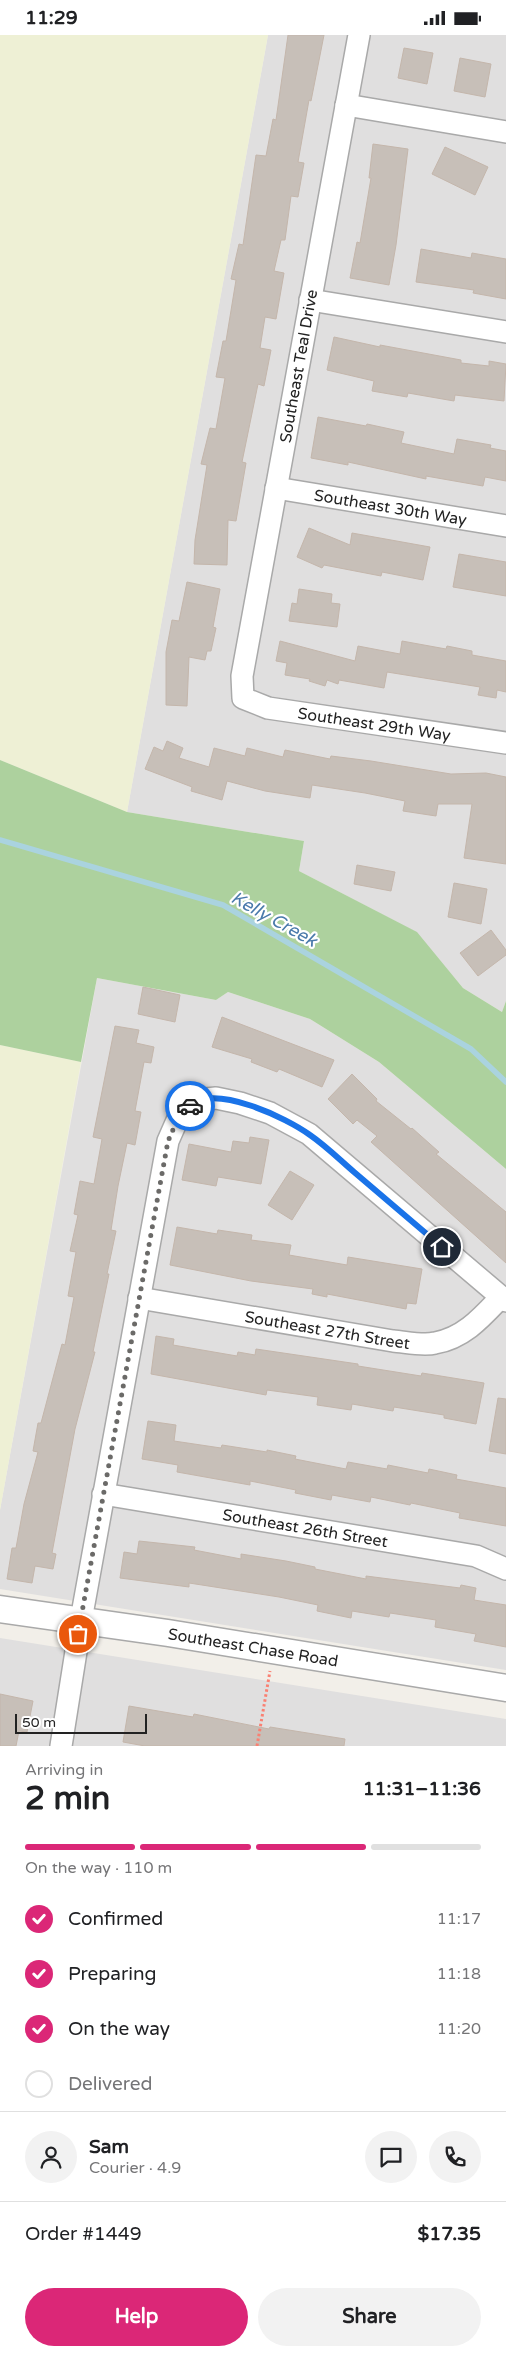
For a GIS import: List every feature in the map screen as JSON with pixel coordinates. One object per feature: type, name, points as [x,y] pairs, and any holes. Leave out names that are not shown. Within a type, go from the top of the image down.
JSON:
[{"type":"street","name":"Southeast Teal Drive","points":[[243,698],[242,676],[359,35]]},
{"type":"street","points":[[346,105],[506,132]]},
{"type":"street","points":[[310,300],[506,332]]},
{"type":"street","name":"Southeast 30th Way","points":[[276,488],[506,526]]},
{"type":"street","name":"Southeast 29th Way","points":[[243,698],[268,708],[506,743]]},
{"type":"street","points":[[61,1746],[80,1620],[168,1141],[179,1116],[196,1100],[216,1097],[270,1113],[309,1134],[504,1299]]},
{"type":"street","name":"Southeast 27th Street","points":[[139,1298],[393,1341],[435,1343],[456,1336],[474,1325],[504,1299]]},
{"type":"street","name":"Southeast 26th Street","points":[[103,1494],[476,1557],[506,1569]]},
{"type":"street","name":"Southeast Chase Road","points":[[0,1609],[506,1688]]},
{"type":"path","points":[[257,1746],[274,1651]]},
{"type":"shaded area","points":[[268,35],[506,35],[506,1001],[502,1012],[463,988],[416,932],[299,871],[304,841],[127,812]]},
{"type":"shaded area","points":[[97,978],[216,1000],[228,992],[310,1019],[379,1062],[506,1169],[506,1670],[0,1589],[0,1510]]},
{"type":"shaded area","points":[[0,1638],[506,1719],[506,1746],[0,1746]]},
{"type":"green space","points":[[0,35],[268,35],[127,812],[0,760]]},
{"type":"green space","points":[[0,760],[127,812],[304,841],[299,871],[417,932],[463,988],[502,1012],[506,1001],[506,1169],[379,1062],[310,1019],[228,992],[216,1000],[97,978],[81,1062],[0,1045]]},
{"type":"green space","points":[[0,1045],[81,1062],[0,1510]]},
{"type":"building","points":[[288,35],[324,35],[311,101],[309,100],[298,162],[304,163],[298,197],[291,196],[285,240],[281,240],[274,271],[284,273],[276,319],[265,317],[260,348],[271,350],[264,386],[258,384],[242,462],[246,463],[236,521],[228,520],[227,565],[194,564],[195,540],[207,465],[201,464],[210,428],[216,429],[225,378],[216,377],[223,341],[226,341],[236,280],[231,279],[239,244],[243,245],[256,155],[266,156],[273,119],[276,120]]},
{"type":"building","points":[[404,48],[433,53],[427,84],[398,78]]},
{"type":"building","points":[[460,58],[491,64],[485,97],[454,91]]},
{"type":"building","points":[[373,144],[408,149],[389,285],[350,278],[357,242],[360,243],[371,178],[369,178]]},
{"type":"building","points":[[445,147],[488,167],[475,195],[432,174]]},
{"type":"building","points":[[421,249],[471,258],[472,253],[506,259],[506,299],[473,293],[474,290],[416,282]]},
{"type":"building","points":[[334,337],[380,347],[380,345],[461,360],[461,363],[489,366],[489,361],[506,364],[504,401],[455,395],[454,401],[408,393],[407,397],[372,391],[374,381],[327,370]]},
{"type":"building","points":[[318,417],[366,426],[367,424],[404,432],[401,443],[454,454],[457,439],[491,445],[490,448],[506,451],[506,481],[485,477],[483,486],[426,476],[426,479],[348,462],[348,465],[311,458]]},
{"type":"building","points":[[309,528],[350,545],[352,533],[430,547],[423,580],[382,572],[381,576],[324,565],[322,568],[297,557]]},
{"type":"building","points":[[459,554],[506,562],[506,596],[453,587]]},
{"type":"building","points":[[187,582],[220,589],[213,627],[216,628],[211,651],[207,651],[205,660],[189,657],[187,706],[166,705],[166,652],[172,620],[179,621]]},
{"type":"building","points":[[299,589],[332,594],[331,603],[340,604],[337,627],[289,621],[292,603],[297,604]]},
{"type":"building","points":[[280,641],[355,661],[358,646],[400,654],[402,641],[446,649],[447,646],[472,651],[472,655],[506,661],[506,692],[497,690],[496,698],[478,695],[480,687],[387,672],[384,688],[339,680],[338,684],[327,680],[325,686],[309,681],[310,679],[285,675],[287,663],[276,661]]},
{"type":"building","points":[[167,741],[183,748],[179,758],[209,767],[214,748],[245,756],[247,748],[283,757],[285,750],[330,759],[331,756],[451,774],[486,773],[506,777],[506,864],[464,858],[472,804],[438,804],[436,816],[403,811],[405,801],[365,793],[312,785],[310,798],[265,791],[227,781],[222,800],[191,791],[192,787],[145,769],[154,747],[163,751]]},
{"type":"building","points":[[357,865],[395,872],[391,891],[354,884]]},
{"type":"building","points":[[454,883],[487,889],[481,924],[448,917]]},
{"type":"building","points":[[491,930],[506,950],[506,955],[478,976],[460,953]]},
{"type":"building","points":[[143,987],[180,995],[175,1022],[138,1014]]},
{"type":"building","points":[[222,1017],[334,1060],[322,1087],[279,1069],[277,1072],[251,1062],[252,1059],[212,1047]]},
{"type":"building","points":[[115,1026],[139,1030],[136,1043],[154,1047],[151,1063],[144,1062],[135,1111],[141,1112],[135,1145],[127,1143],[118,1186],[111,1230],[116,1231],[107,1274],[109,1274],[93,1352],[95,1352],[75,1429],[52,1553],[56,1554],[53,1569],[35,1566],[32,1583],[7,1579],[12,1548],[16,1548],[24,1504],[38,1452],[33,1451],[38,1423],[41,1423],[62,1344],[65,1345],[74,1297],[68,1296],[76,1252],[70,1251],[78,1215],[74,1214],[80,1181],[94,1184],[102,1139],[93,1137]]},
{"type":"building","points":[[352,1074],[377,1099],[376,1101],[412,1128],[439,1152],[436,1154],[506,1212],[506,1263],[371,1142],[377,1136],[357,1120],[353,1124],[328,1099]]},
{"type":"building","points":[[250,1137],[269,1140],[261,1184],[218,1177],[216,1186],[182,1180],[189,1144],[231,1152],[233,1141],[249,1143]]},
{"type":"building","points":[[290,1171],[314,1185],[292,1220],[268,1205]]},
{"type":"building","points":[[177,1227],[217,1234],[218,1230],[252,1235],[251,1240],[291,1245],[289,1255],[347,1265],[348,1257],[422,1269],[416,1304],[407,1303],[406,1309],[327,1294],[327,1297],[312,1294],[313,1289],[251,1281],[170,1265]]},
{"type":"building","points":[[156,1336],[174,1339],[173,1345],[237,1356],[238,1352],[255,1355],[256,1349],[358,1364],[358,1366],[421,1376],[422,1373],[484,1383],[476,1424],[444,1418],[444,1415],[394,1407],[393,1411],[352,1404],[351,1410],[317,1405],[318,1397],[267,1390],[266,1395],[151,1374]]},
{"type":"building","points":[[498,1398],[506,1399],[506,1454],[489,1451]]},
{"type":"building","points":[[148,1421],[176,1425],[174,1441],[221,1448],[222,1445],[267,1452],[267,1450],[296,1456],[295,1459],[346,1469],[348,1462],[387,1469],[388,1465],[428,1473],[429,1469],[457,1475],[456,1479],[506,1488],[506,1526],[459,1518],[460,1513],[411,1503],[410,1505],[371,1497],[370,1502],[332,1495],[331,1500],[295,1493],[296,1490],[250,1481],[250,1485],[177,1472],[178,1465],[142,1459]]},
{"type":"building","points":[[139,1541],[195,1547],[194,1550],[241,1559],[241,1554],[286,1561],[366,1579],[366,1576],[460,1588],[461,1585],[476,1588],[474,1600],[506,1605],[506,1647],[474,1641],[476,1634],[435,1627],[436,1620],[390,1613],[389,1617],[352,1611],[351,1618],[317,1611],[318,1605],[279,1597],[189,1583],[189,1587],[120,1578],[124,1552],[137,1554]]},
{"type":"building","points":[[0,1694],[33,1701],[27,1732],[19,1731],[16,1746],[0,1746]]},
{"type":"building","points":[[129,1706],[193,1717],[194,1714],[269,1729],[270,1727],[345,1739],[344,1746],[145,1746],[123,1742]]},
{"type":"waterway","name":"Kelly Creek","points":[[0,840],[223,905],[471,1049],[506,1082]]},
{"type":"way so far","points":[[78,1634],[168,1141],[179,1116],[190,1106]]},
{"type":"route","points":[[190,1106],[196,1100],[216,1097],[270,1113],[309,1134],[442,1247]]}]
